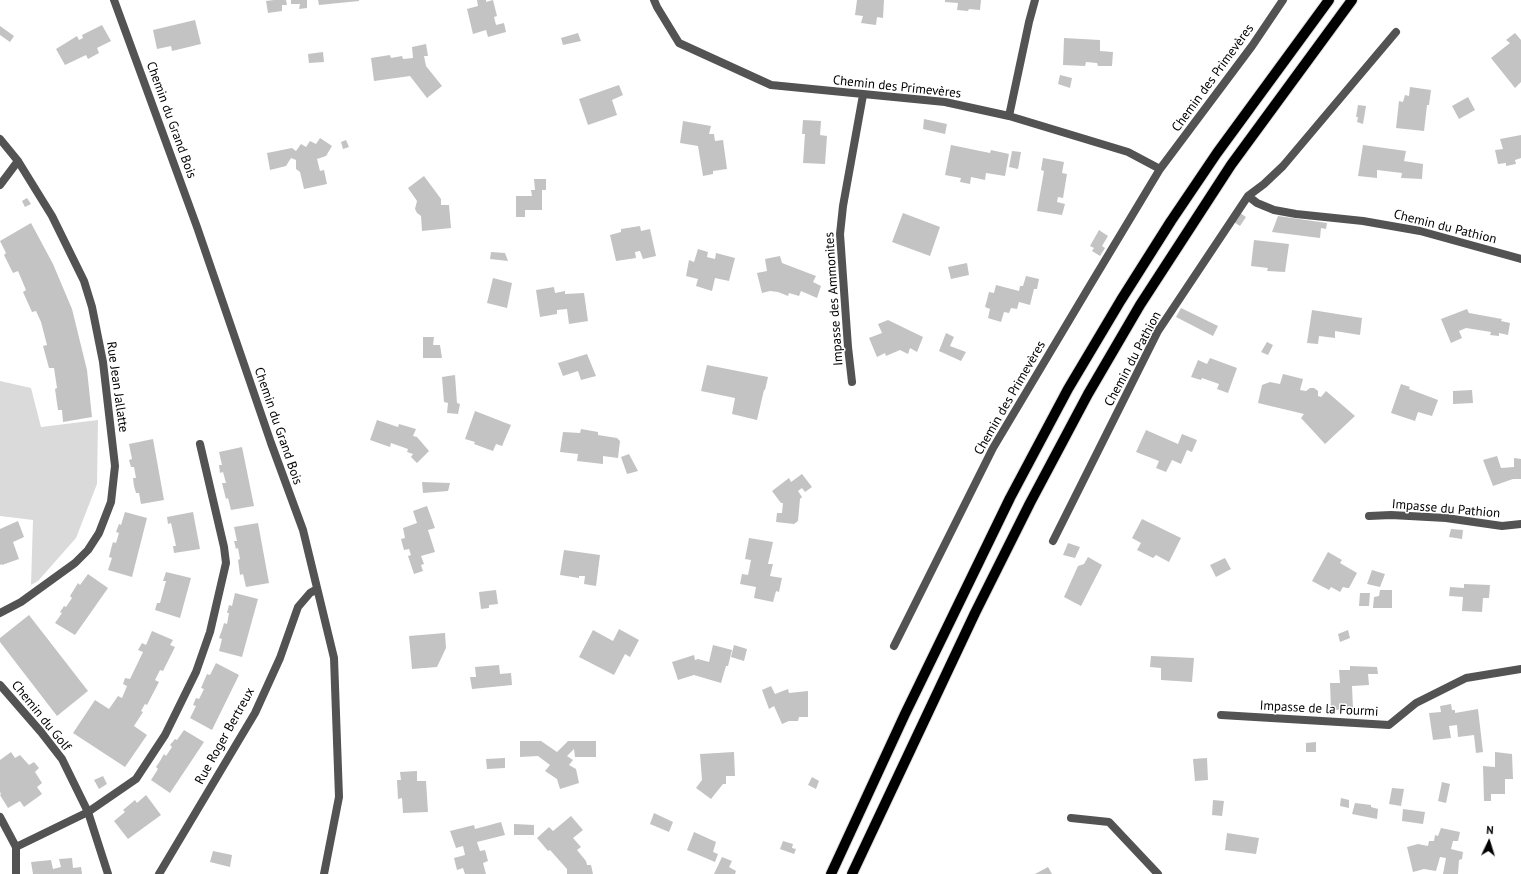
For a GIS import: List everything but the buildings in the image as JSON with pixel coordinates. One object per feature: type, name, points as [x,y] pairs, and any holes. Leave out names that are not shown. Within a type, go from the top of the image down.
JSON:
[{"type":"main road","points":[[831,874],[958,604],[1010,498],[1068,389],[1121,300],[1171,221],[1217,153],[1329,0]]},
{"type":"main road","points":[[852,874],[975,613],[1030,503],[1088,394],[1140,305],[1231,165],[1352,0]]},
{"type":"street","name":"Chemin du Grand Bois","points":[[114,0],[197,227],[302,530],[334,658],[340,797],[324,874]]},
{"type":"street","name":"Chemin des Primevères","points":[[654,0],[679,43],[771,85],[945,102],[1009,116],[1128,152],[1160,169]]},
{"type":"street","points":[[1009,116],[1035,0]]},
{"type":"street","name":"Chemin des Primevères","points":[[894,646],[993,448],[1160,169],[1252,46],[1283,0]]},
{"type":"street","name":"Chemin du Pathion","points":[[1053,541],[1158,331],[1248,196],[1264,184],[1283,166],[1396,32]]},
{"type":"street","name":"Impasse des Ammonites","points":[[852,382],[840,234],[843,206],[863,95]]},
{"type":"street","name":"Rue Jean Jallatte","points":[[0,138],[18,161],[52,216],[84,281],[92,307],[103,362],[115,466],[111,502],[99,533],[88,550],[75,563],[21,602],[0,613]]},
{"type":"street","points":[[0,185],[18,161]]},
{"type":"street","name":"Chemin du Pathion","points":[[1248,196],[1257,203],[1274,210],[1296,214],[1363,221],[1420,231],[1521,259]]},
{"type":"street","points":[[16,847],[88,812],[136,779],[161,741],[196,672],[210,632],[226,563],[224,547],[200,444]]},
{"type":"street","name":"Impasse du Pathion","points":[[1369,516],[1446,518],[1502,526],[1521,524]]},
{"type":"street","name":"Rue Roger Bertreux","points":[[159,874],[255,713],[280,658],[298,607],[310,593],[317,589]]},
{"type":"street","name":"Impasse de la Fourmi","points":[[1222,715],[1389,725],[1416,703],[1466,678],[1521,669]]},
{"type":"street","name":"Chemin du Golf","points":[[0,685],[41,732],[62,759],[88,812],[108,874]]},
{"type":"street","points":[[0,817],[16,847],[16,874]]},
{"type":"street","points":[[1071,818],[1109,822],[1158,874]]},
{"type":"shaded area","points":[[0,381],[31,388],[41,427],[98,420],[97,484],[76,538],[38,581],[31,585],[33,520],[0,516]]}]
